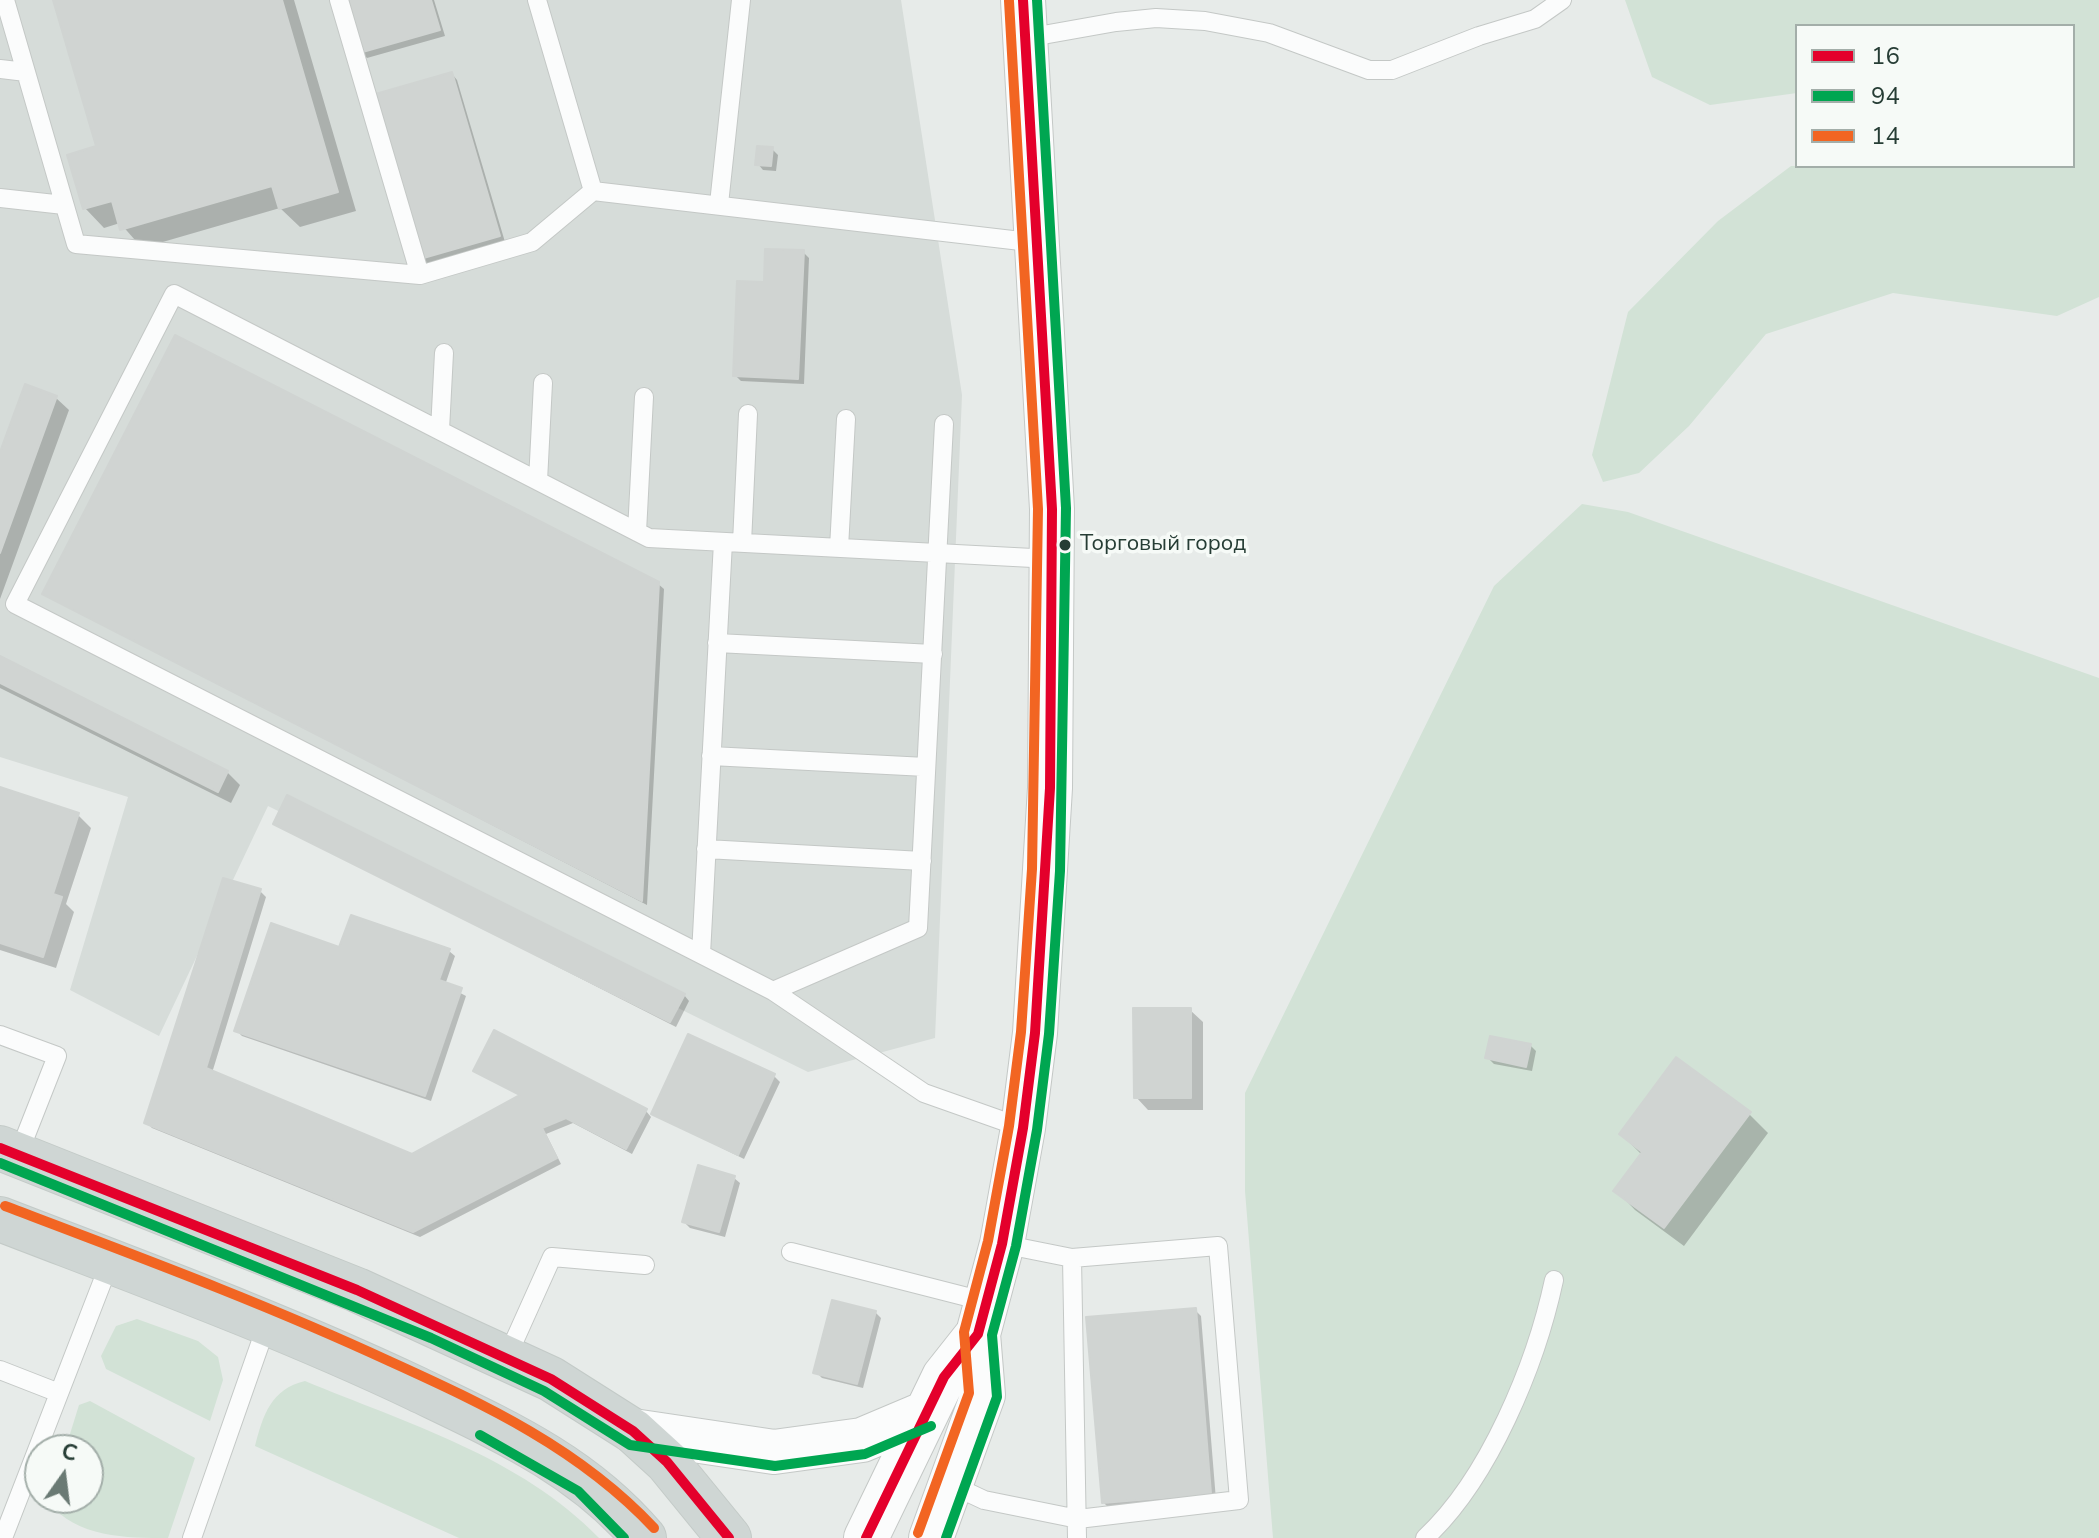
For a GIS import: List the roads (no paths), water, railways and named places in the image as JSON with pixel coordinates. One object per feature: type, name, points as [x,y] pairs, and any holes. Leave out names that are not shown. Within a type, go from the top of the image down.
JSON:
[{"type":"main road","points":[[9,1152],[357,1290],[551,1379],[633,1431],[667,1462],[729,1538]]},
{"type":"main road","points":[[0,1219],[356,1360],[505,1431],[587,1480],[644,1538]]},
{"type":"street","points":[[931,1538],[983,1395],[982,1318],[1002,1244],[1023,1128],[1035,1033],[1046,870],[1052,559],[1024,19]]},
{"type":"street","points":[[866,1538],[944,1377],[982,1318]]},
{"type":"street","points":[[633,1431],[774,1452],[862,1440],[926,1413]]},
{"type":"lane","points":[[5,0],[76,244],[420,275],[532,242],[593,191],[1038,243]]},
{"type":"lane","points":[[339,0],[420,275]]},
{"type":"lane","points":[[537,0],[593,191]]},
{"type":"lane","points":[[719,204],[741,0]]},
{"type":"lane","points":[[1024,19],[1116,22],[1156,18],[1205,21],[1269,33],[1369,70],[1392,70],[1479,36],[1535,19],[1562,0]]},
{"type":"lane","points":[[0,69],[26,72]]},
{"type":"lane","points":[[0,198],[64,205]]},
{"type":"lane","points":[[1023,1128],[924,1093],[773,991],[15,604],[174,294],[649,538],[1052,559]]},
{"type":"lane","points":[[440,430],[444,353]]},
{"type":"lane","points":[[538,481],[543,383]]},
{"type":"lane","points":[[637,532],[644,397]]},
{"type":"lane","points":[[742,543],[748,414]]},
{"type":"lane","points":[[839,548],[846,419]]},
{"type":"lane","points":[[773,991],[918,928],[944,424]]},
{"type":"lane","points":[[701,954],[723,542]]},
{"type":"lane","points":[[717,643],[933,654]]},
{"type":"lane","points":[[711,756],[926,767]]},
{"type":"lane","points":[[706,849],[922,861]]},
{"type":"lane","points":[[0,1035],[57,1056],[9,1152]]},
{"type":"lane","points":[[952,1485],[984,1500],[1077,1528],[1239,1500],[1218,1246],[1072,1258],[1002,1244]]},
{"type":"lane","points":[[791,1252],[982,1318]]},
{"type":"lane","points":[[507,1357],[552,1257],[645,1265]]},
{"type":"lane","points":[[1072,1258],[1077,1528]]},
{"type":"lane","points":[[3,1538],[110,1262]]},
{"type":"lane","points":[[1425,1538],[1444,1520],[1475,1474],[1525,1378],[1544,1326],[1554,1280]]},
{"type":"lane","points":[[192,1538],[267,1324]]},
{"type":"lane","points":[[0,1370],[59,1393]]},
{"type":"place","name":"Торговый город","points":[[1065,545]]}]
